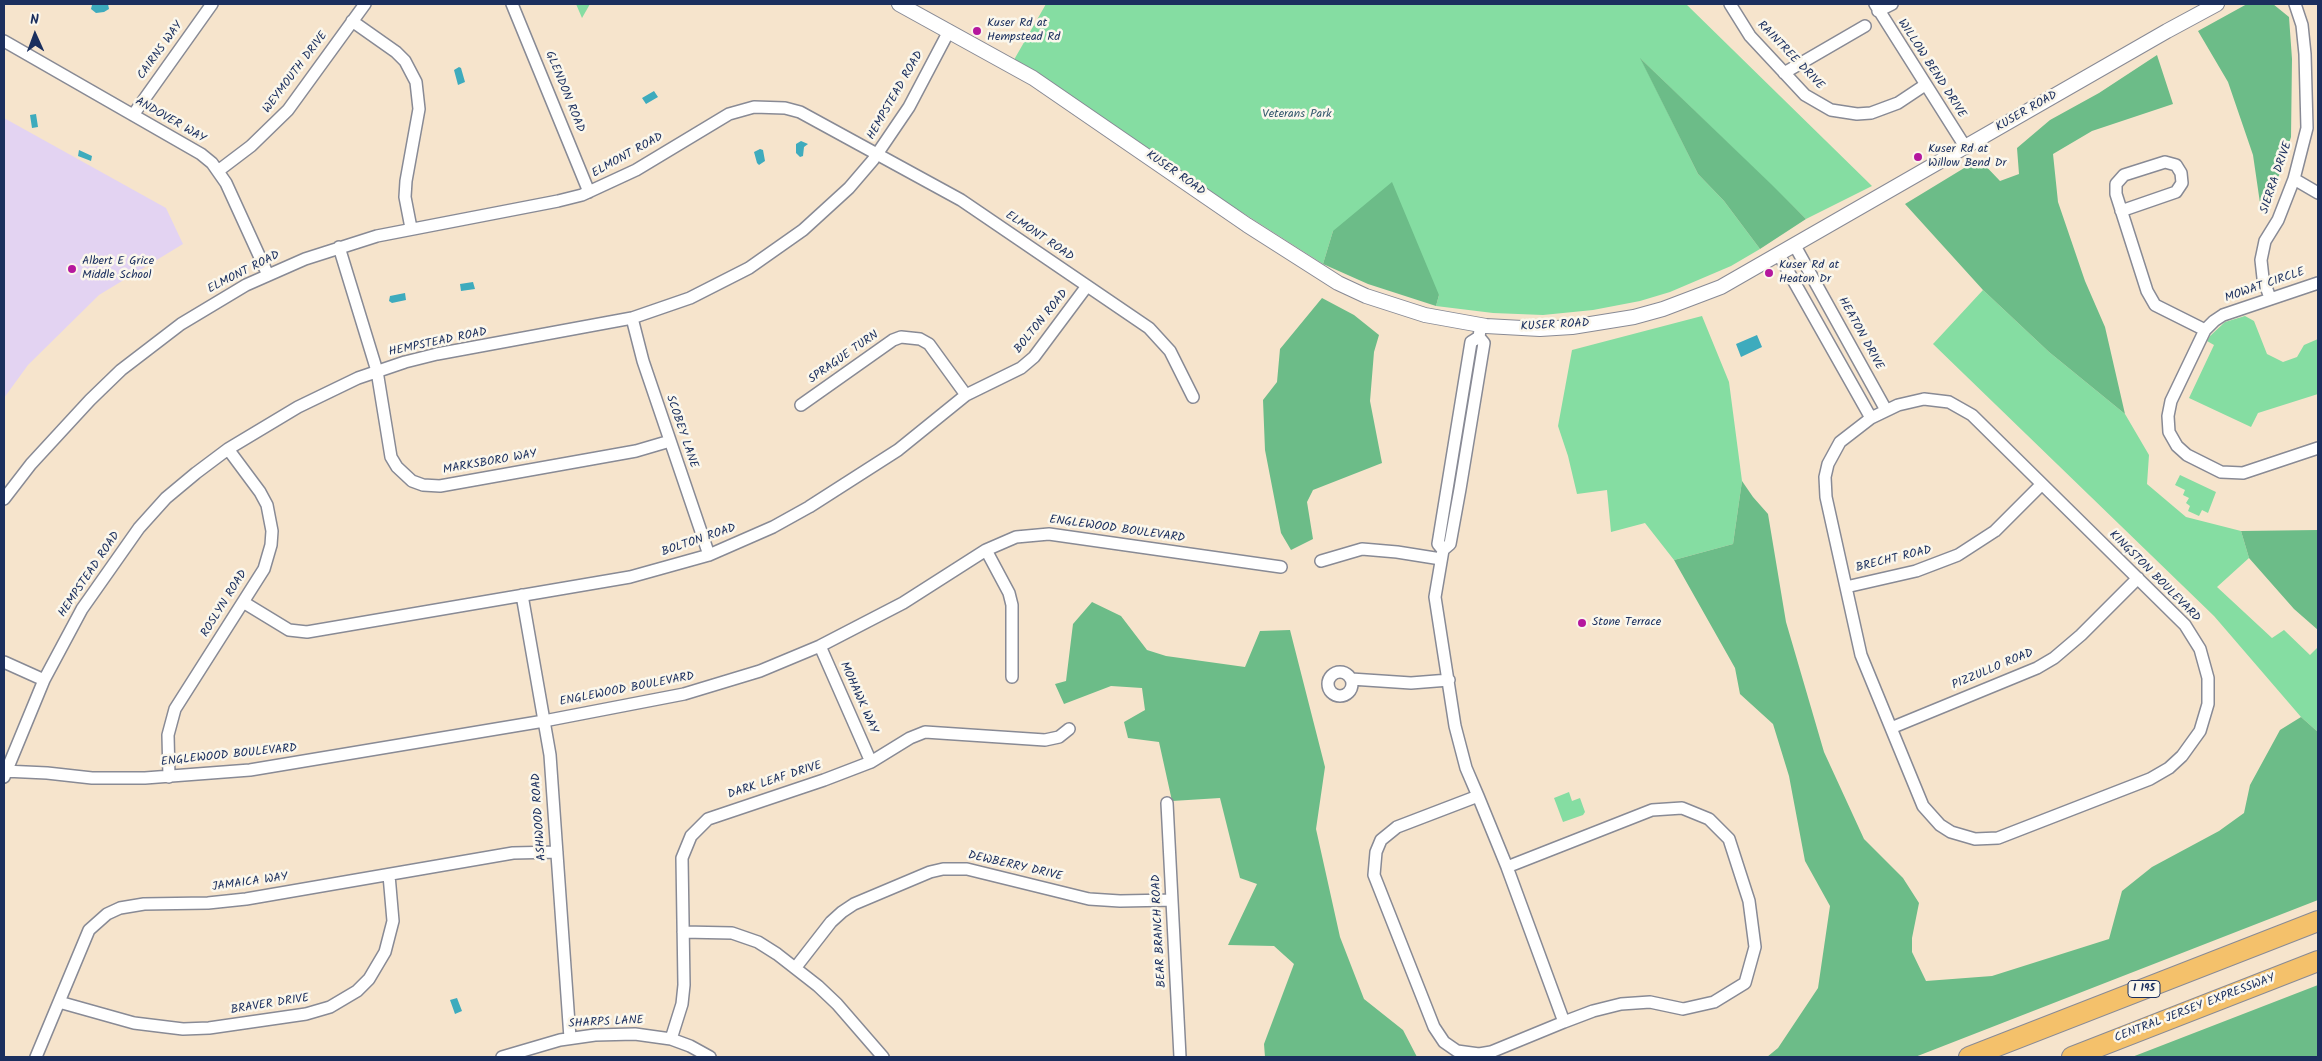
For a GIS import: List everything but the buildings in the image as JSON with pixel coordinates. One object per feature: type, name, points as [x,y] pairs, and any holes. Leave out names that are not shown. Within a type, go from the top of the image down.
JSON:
[{"type":"highway","name":"I 195","points":[[1969,1057],[2318,921]]},
{"type":"highway","name":"CENTRAL JERSEY EXPRESSWAY","points":[[2072,1057],[2318,961]]},
{"type":"street","name":"CAIRNS WAY","points":[[133,115],[212,4]]},
{"type":"street","name":"WEYMOUTH DRIVE","points":[[218,171],[251,146],[282,116],[365,4]]},
{"type":"street","name":"GLENDON ROAD","points":[[512,4],[589,192]]},
{"type":"street","name":"KUSER ROAD","points":[[899,4],[1033,78],[1247,225],[1338,283],[1406,310],[1480,331],[1572,327],[1634,317],[1685,302],[1721,287],[2217,4]]},
{"type":"street","name":"RAINTREE DRIVE","points":[[1730,4],[1750,36],[1805,95],[1817,104],[1842,113],[1858,114],[1886,109],[1925,84]]},
{"type":"street","points":[[1876,7],[1892,4]]},
{"type":"street","name":"SIERRA DRIVE","points":[[2270,298],[2263,278],[2261,260],[2265,241],[2278,220],[2294,179],[2308,128],[2313,94],[2302,25],[2295,4]]},
{"type":"street","name":"WILLOW BEND DRIVE","points":[[1876,7],[1966,148]]},
{"type":"street","points":[[352,22],[396,52],[405,61],[416,82],[419,109],[406,181],[405,197],[411,228]]},
{"type":"street","points":[[1784,73],[1865,26]]},
{"type":"street","name":"HEMPSTEAD ROAD","points":[[4,773],[44,680],[82,609],[139,528],[166,498],[228,449],[306,403],[377,371],[437,354],[632,318],[690,298],[720,284],[777,250],[829,208],[849,188],[877,154],[909,106],[949,31]]},
{"type":"street","name":"ANDOVER WAY","points":[[4,41],[201,154],[218,171],[226,183],[268,274]]},
{"type":"street","name":"ELMONT ROAD","points":[[4,499],[31,464],[90,400],[122,370],[181,324],[208,306],[268,274],[339,247],[411,228],[558,201],[589,192],[636,170],[729,114],[754,107],[785,108],[800,112],[961,200],[1149,328],[1170,351],[1193,397]]},
{"type":"street","points":[[2121,211],[2176,192],[2182,183],[2181,173],[2176,165],[2166,162],[2124,175],[2116,184],[2116,194],[2121,211],[2147,291],[2155,305],[2205,330]]},
{"type":"street","points":[[2294,179],[2318,193]]},
{"type":"street","name":"HEATON DRIVE","points":[[1795,246],[1886,410]]},
{"type":"street","name":"MARKSBORO WAY","points":[[339,247],[377,371],[391,457],[404,474],[423,485],[434,486],[459,483],[636,451],[670,440]]},
{"type":"street","points":[[1779,255],[1871,418]]},
{"type":"street","name":"MOWAT CIRCLE","points":[[2318,283],[2223,315],[2205,330],[2171,401],[2168,416],[2169,432],[2177,446],[2187,455],[2221,472],[2243,473],[2318,448]]},
{"type":"street","name":"BOLTON ROAD","points":[[243,602],[289,630],[307,632],[630,576],[708,555],[773,527],[845,486],[898,450],[966,395],[1021,368],[1029,362],[1088,286]]},
{"type":"street","name":"SCOBEY LANE","points":[[632,318],[643,361],[708,555]]},
{"type":"street","points":[[1480,331],[1472,342],[1461,445],[1438,544],[1442,555],[1435,597],[1456,726],[1466,768],[1506,867],[1564,1022]]},
{"type":"street","name":"SPRAGUE TURN","points":[[802,405],[893,340],[901,337],[920,339],[929,344],[966,395]]},
{"type":"street","name":"KINGSTON BOULEVARD","points":[[1924,398],[1943,401],[1962,408],[1972,415],[2185,625],[2194,637],[2206,663],[2208,704],[2200,731],[2182,756],[2156,776],[1998,838],[1975,839],[1951,832],[1930,816],[1923,806],[1861,655],[1826,497],[1825,477],[1833,453],[1840,442],[1871,418],[1886,410],[1912,400],[1924,398]]},
{"type":"street","name":"ROSLYN ROAD","points":[[170,777],[168,735],[175,710],[243,602],[268,558],[272,530],[267,505],[260,492],[228,449]]},
{"type":"street","name":"BRECHT ROAD","points":[[1846,587],[1916,571],[1958,555],[1996,531],[2042,484]]},
{"type":"street","name":"ENGLEWOOD BOULEVARD","points":[[4,773],[47,773],[92,778],[170,777],[276,767],[544,721],[684,694],[760,671],[820,646],[903,603],[986,550],[1016,537],[1049,534],[1281,567]]},
{"type":"street","points":[[1321,560],[1362,549],[1442,555]]},
{"type":"street","points":[[986,550],[1009,593],[1012,605],[1012,677]]},
{"type":"street","name":"PIZZULLO ROAD","points":[[1891,728],[2037,668],[2054,658],[2081,635],[2138,578]]},
{"type":"street","name":"ASHWOOD ROAD","points":[[522,595],[550,755],[570,1038]]},
{"type":"street","name":"MOHAWK WAY","points":[[820,646],[870,762]]},
{"type":"street","points":[[4,662],[44,680]]},
{"type":"street","points":[[1351,679],[1411,683],[1448,680]]},
{"type":"street","name":"DARK LEAF DRIVE","points":[[672,1039],[682,1004],[684,985],[682,858],[688,841],[698,827],[717,814],[767,799],[870,762],[910,738],[925,732],[1045,740],[1058,737],[1069,729]]},
{"type":"street","points":[[1478,796],[1397,828],[1381,840],[1376,852],[1374,875],[1434,1027],[1444,1042],[1457,1051],[1478,1054],[1491,1052],[1593,1011],[1622,1004],[1650,1002],[1683,1009],[1714,1002],[1745,983],[1755,947],[1749,901],[1730,839],[1709,818],[1682,808],[1652,810],[1506,867]]},
{"type":"street","name":"BEAR BRANCH ROAD","points":[[1167,803],[1180,1057]]},
{"type":"street","name":"JAMAICA WAY","points":[[36,1057],[89,930],[107,914],[120,908],[138,904],[201,904],[246,899],[513,853],[557,852]]},
{"type":"street","name":"DEWBERRY DRIVE","points":[[796,968],[831,922],[842,912],[854,904],[930,872],[943,869],[968,869],[1088,899],[1120,901],[1172,900]]},
{"type":"street","name":"BRAVER DRIVE","points":[[59,1002],[134,1023],[183,1029],[209,1028],[286,1017],[330,1007],[358,991],[369,979],[385,952],[393,921],[389,875]]},
{"type":"street","points":[[683,932],[718,932],[745,937],[758,942],[796,968],[837,1004],[882,1057]]},
{"type":"street","name":"SHARPS LANE","points":[[502,1057],[535,1046],[570,1038],[635,1034],[672,1039],[710,1057]]},
{"type":"shaded area","name":"Albert E Grice Middle School","points":[[4,118],[166,208],[183,244],[99,295],[28,365],[4,398]]},
{"type":"green space","points":[[576,4],[590,4],[582,18]]},
{"type":"green space","name":"Veterans Park","points":[[1046,4],[1686,4],[1872,186],[1806,219],[1641,59],[1698,174],[1724,201],[1760,249],[1731,266],[1670,292],[1640,301],[1593,310],[1543,315],[1493,313],[1436,306],[1439,295],[1333,231],[1323,264],[1011,65]]},
{"type":"green space","points":[[2247,4],[2273,4],[2289,17],[2292,59],[2291,137],[2271,201],[2260,203],[2253,155],[2228,82],[2198,31]]},
{"type":"green space","points":[[2157,55],[2173,104],[2092,131],[2053,154],[2058,202],[2085,281],[2105,327],[2125,414],[2049,352],[1983,290],[1905,204],[1979,159],[2000,181],[2019,174],[2017,148],[2050,120],[2099,93]]},
{"type":"green space","points":[[1640,58],[1806,219],[1760,249],[1724,201],[1698,174]]},
{"type":"green space","points":[[1392,182],[1439,295],[1436,306],[1368,284],[1323,264],[1333,231]]},
{"type":"green space","points":[[1983,290],[2049,352],[2125,414],[2149,455],[2147,484],[2186,517],[2241,531],[2249,558],[2217,587],[2272,638],[2284,630],[2310,655],[2318,647],[2318,732],[2301,717],[2214,616],[1933,344]]},
{"type":"green space","points":[[1322,298],[1354,315],[1379,335],[1374,352],[1370,401],[1382,463],[1313,490],[1307,502],[1313,539],[1291,550],[1281,533],[1265,450],[1263,400],[1277,382],[1280,349]]},
{"type":"green space","points":[[1702,316],[1729,382],[1742,481],[1733,544],[1674,560],[1645,523],[1611,532],[1607,490],[1577,494],[1568,456],[1558,426],[1572,350]]},
{"type":"green space","points":[[2245,316],[2254,321],[2267,354],[2283,362],[2297,357],[2304,345],[2318,339],[2318,394],[2258,413],[2251,427],[2189,398],[2214,345],[2207,341],[2210,336],[2225,322]]},
{"type":"green space","points":[[2180,475],[2216,492],[2208,513],[2202,510],[2199,516],[2188,511],[2190,506],[2186,503],[2189,498],[2183,495],[2185,490],[2175,485]]},
{"type":"green space","points":[[1742,481],[1768,514],[1786,622],[1824,752],[1864,839],[1903,878],[1919,903],[1912,938],[1912,952],[1926,981],[1992,976],[2109,939],[2122,891],[2152,867],[2219,831],[2244,813],[2250,785],[2280,730],[2301,717],[2318,732],[2318,900],[1915,1057],[1767,1057],[1778,1048],[1818,988],[1830,906],[1805,861],[1789,776],[1773,724],[1740,694],[1735,668],[1674,560],[1733,544]]},
{"type":"green space","points":[[2318,530],[2318,630],[2294,609],[2249,558],[2241,531]]},
{"type":"green space","points":[[1092,602],[1121,616],[1147,650],[1166,656],[1245,667],[1260,631],[1290,630],[1325,767],[1316,829],[1340,937],[1364,999],[1403,1030],[1417,1057],[1265,1057],[1264,1044],[1294,964],[1274,946],[1228,945],[1257,884],[1240,878],[1220,798],[1172,801],[1159,742],[1128,738],[1124,722],[1145,710],[1142,688],[1111,686],[1064,704],[1055,684],[1066,681],[1073,624]]},
{"type":"green space","points":[[1569,792],[1572,801],[1580,798],[1585,812],[1583,815],[1563,822],[1554,798]]},
{"type":"green space","points":[[2318,985],[2318,1057],[2132,1057]]},
{"type":"water","points":[[108,4],[109,9],[96,13],[91,9],[92,5]]},
{"type":"water","points":[[459,67],[465,82],[458,85],[454,70]]},
{"type":"water","points":[[654,91],[658,97],[646,104],[642,98]]},
{"type":"water","points":[[36,114],[38,127],[32,128],[30,115]]},
{"type":"water","points":[[801,141],[808,144],[804,147],[803,156],[800,157],[796,153],[796,144]]},
{"type":"water","points":[[760,149],[763,150],[765,161],[759,165],[754,152]]},
{"type":"water","points":[[79,150],[92,156],[91,161],[78,156]]},
{"type":"water","points":[[473,282],[475,289],[461,291],[460,284]]},
{"type":"water","points":[[405,293],[406,300],[392,303],[389,301],[390,296]]},
{"type":"water","points":[[1757,335],[1762,347],[1741,357],[1736,344]]},
{"type":"water","points":[[457,998],[462,1011],[455,1014],[450,1000]]},
{"type":"place","name":"Kuser Rd at Hempstead Rd","points":[[977,31]]},
{"type":"place","name":"Kuser Rd at Willow Bend Dr","points":[[1918,157]]},
{"type":"place","name":"Albert E Grice Middle School","points":[[72,269]]},
{"type":"place","name":"Kuser Rd at Heaton Dr","points":[[1769,273]]},
{"type":"place","name":"Stone Terrace","points":[[1582,623]]}]
